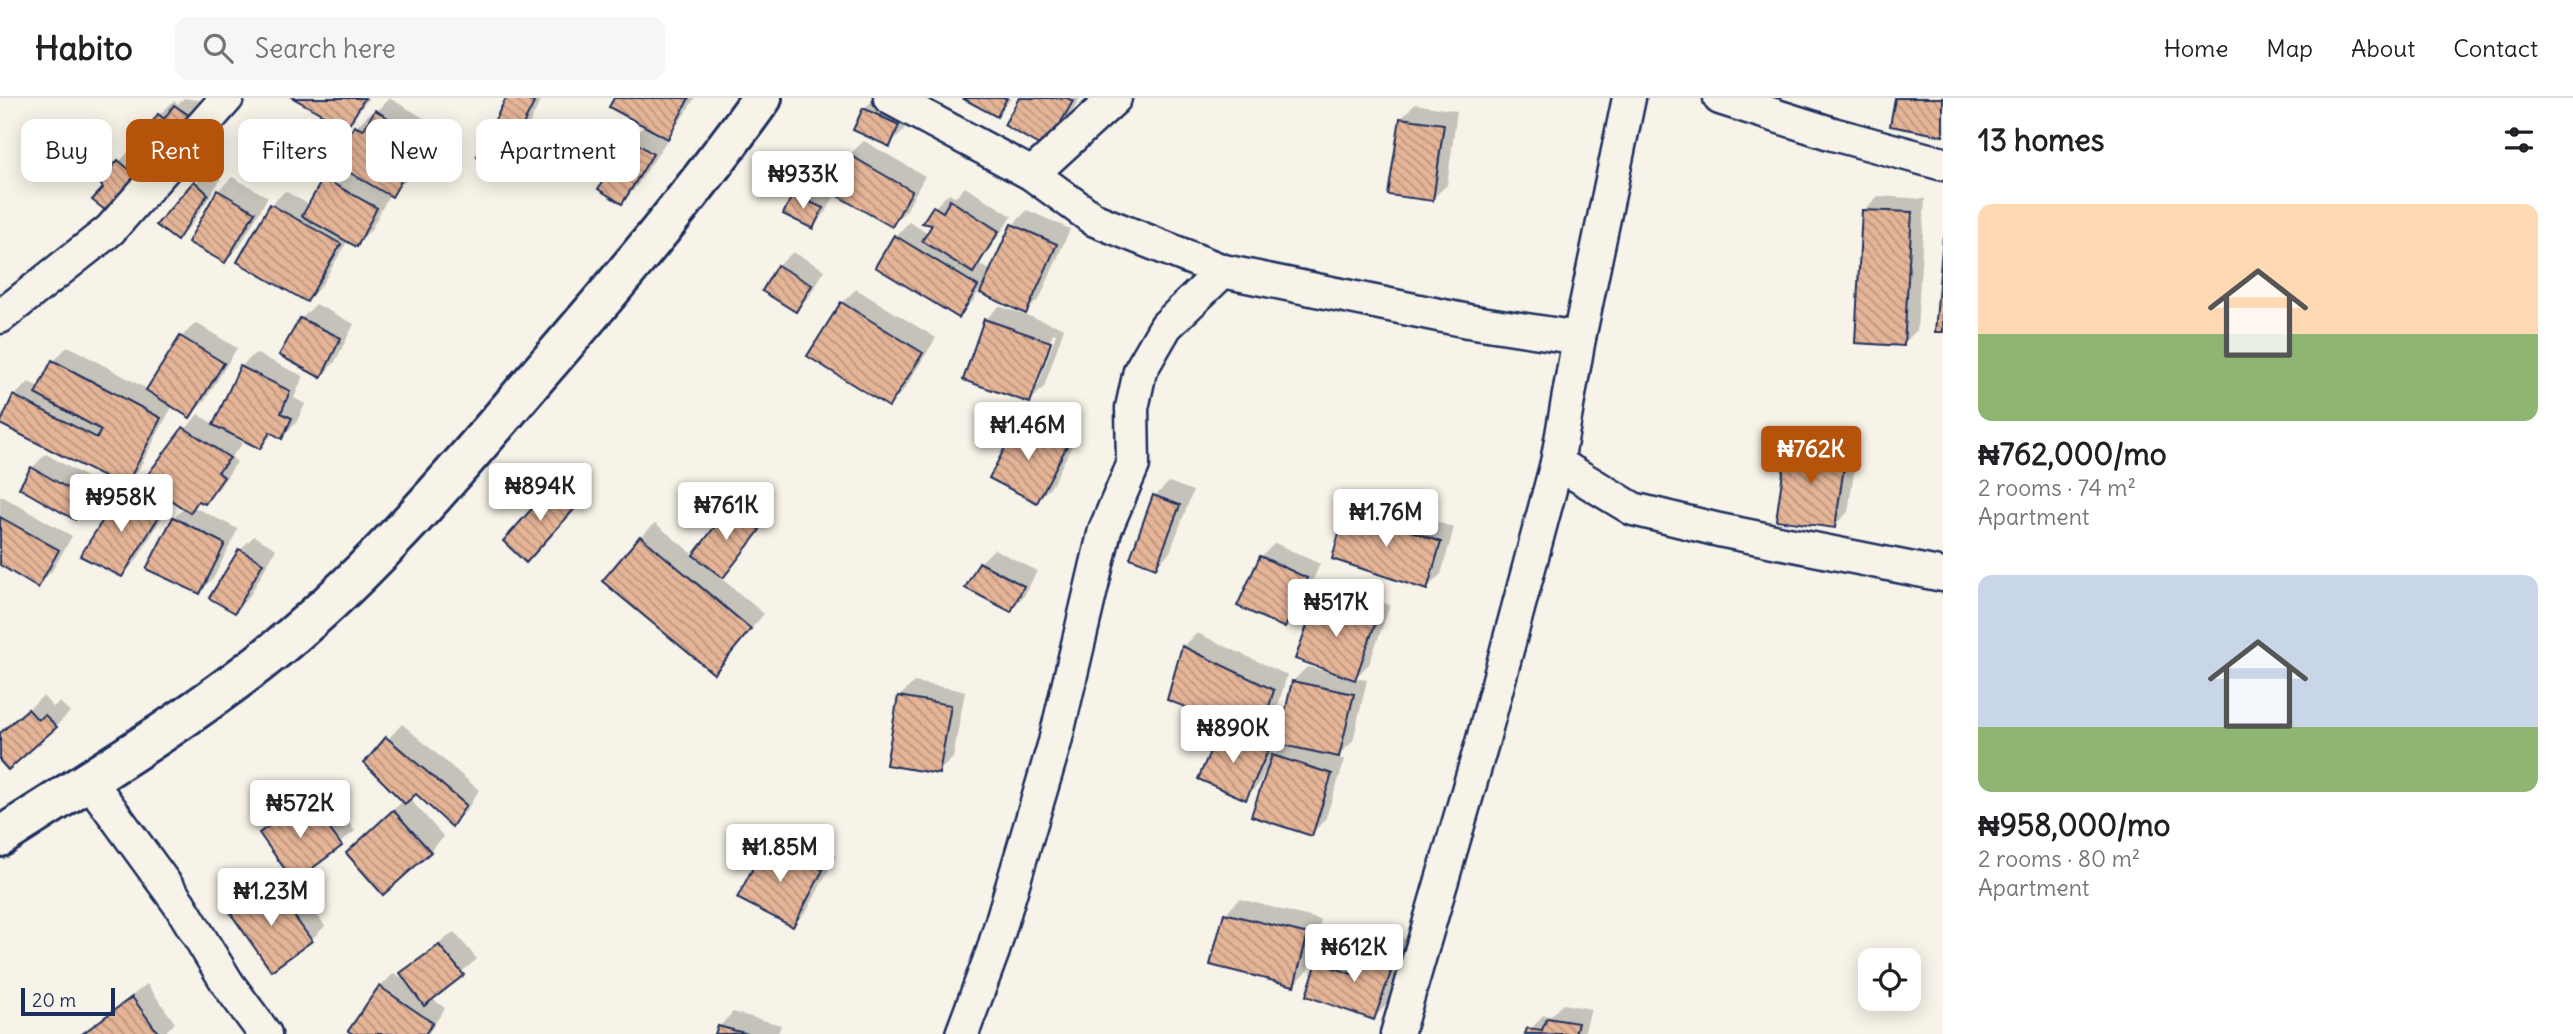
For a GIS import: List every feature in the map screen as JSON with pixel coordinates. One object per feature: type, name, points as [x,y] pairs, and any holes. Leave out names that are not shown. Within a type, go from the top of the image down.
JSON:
[{"type":"street","points":[[0,317],[110,230],[227,98]]},
{"type":"street","points":[[0,836],[89,780],[260,663],[346,586],[453,475],[569,340],[710,172],[762,98]]},
{"type":"street","points":[[890,98],[1032,174],[1095,220],[1223,271],[1468,321],[1578,338]]},
{"type":"street","points":[[1032,174],[1115,98]]},
{"type":"street","points":[[1397,1034],[1482,743],[1557,463],[1578,338],[1629,98]]},
{"type":"street","points":[[1720,98],[1833,134],[1943,164]]},
{"type":"street","points":[[962,1034],[993,951],[1055,742],[1105,530],[1133,465],[1132,408],[1140,371],[1166,326],[1223,271]]},
{"type":"street","points":[[1557,463],[1633,509],[1719,530],[1943,575]]},
{"type":"street","points":[[89,780],[180,905],[228,984],[265,1034]]},
{"type":"building","points":[[293,98],[365,98],[352,120],[331,119]]},
{"type":"building","points":[[506,98],[525,98],[534,103],[526,119],[496,119]]},
{"type":"building","points":[[614,98],[689,98],[668,139],[640,124],[640,119],[631,119],[609,107]]},
{"type":"building","points":[[962,98],[1007,98],[997,117]]},
{"type":"building","points":[[1019,98],[1067,98],[1073,101],[1046,149],[1004,125]]},
{"type":"building","points":[[1895,98],[1943,98],[1943,136],[1890,126]]},
{"type":"building","points":[[174,105],[190,116],[187,119],[164,119]]},
{"type":"building","points":[[863,108],[899,125],[890,147],[853,130]]},
{"type":"building","points":[[375,110],[390,119],[370,119]]},
{"type":"building","points":[[1400,118],[1444,124],[1433,201],[1388,195]]},
{"type":"building","points":[[366,125],[366,182],[352,174],[352,130],[354,126],[363,130]]},
{"type":"building","points":[[640,145],[653,154],[640,175]]},
{"type":"building","points":[[848,154],[912,191],[892,227],[827,190]]},
{"type":"building","points":[[118,160],[126,167],[126,182],[133,182],[106,211],[92,200],[103,188],[99,182],[112,182],[112,167]]},
{"type":"building","points":[[193,182],[208,194],[177,241],[156,225]]},
{"type":"building","points":[[321,182],[330,182],[377,208],[357,247],[302,216]]},
{"type":"building","points":[[366,182],[401,182],[392,197]]},
{"type":"building","points":[[602,182],[636,182],[622,204],[598,189]]},
{"type":"building","points":[[217,190],[255,212],[225,263],[188,242]]},
{"type":"building","points":[[793,194],[823,208],[813,229],[783,214]]},
{"type":"building","points":[[950,200],[999,231],[973,273],[922,241],[932,225],[922,223],[933,206],[943,212]]},
{"type":"building","points":[[270,204],[341,244],[307,302],[237,262]]},
{"type":"building","points":[[1862,210],[1912,212],[1904,346],[1855,343]]},
{"type":"building","points":[[1011,224],[1057,244],[1026,314],[980,293]]},
{"type":"building","points":[[894,235],[978,286],[959,318],[875,267]]},
{"type":"building","points":[[1943,237],[1943,332],[1935,332]]},
{"type":"building","points":[[777,265],[812,285],[796,312],[762,291]]},
{"type":"building","points":[[841,302],[923,353],[889,407],[807,356]]},
{"type":"building","points":[[300,318],[341,338],[321,378],[279,355]]},
{"type":"building","points":[[984,319],[1051,342],[1030,403],[963,380]]},
{"type":"building","points":[[180,336],[224,363],[190,418],[146,390]]},
{"type":"building","points":[[52,360],[161,418],[125,488],[0,424],[13,395],[97,438],[101,430],[35,394]]},
{"type":"building","points":[[240,366],[290,391],[281,413],[292,418],[282,439],[270,432],[260,449],[213,425]]},
{"type":"building","points":[[1019,421],[1067,446],[1037,503],[989,478]]},
{"type":"building","points":[[183,427],[230,458],[218,472],[224,477],[205,504],[198,501],[190,513],[143,481]]},
{"type":"building","points":[[1787,445],[1846,453],[1835,528],[1776,520]]},
{"type":"building","points":[[31,467],[87,499],[75,520],[19,488]]},
{"type":"building","points":[[554,484],[578,505],[526,563],[503,541]]},
{"type":"building","points":[[122,490],[161,513],[122,577],[80,556]]},
{"type":"building","points":[[1153,495],[1180,505],[1156,568],[1130,558]]},
{"type":"building","points":[[730,507],[760,530],[723,578],[693,555]]},
{"type":"building","points":[[1346,507],[1441,542],[1427,590],[1332,559]]},
{"type":"building","points":[[0,517],[59,550],[38,588],[0,565]]},
{"type":"building","points":[[173,517],[225,544],[200,594],[146,569]]},
{"type":"building","points":[[640,536],[751,629],[714,674],[602,581]]},
{"type":"building","points":[[239,549],[263,563],[235,613],[209,598]]},
{"type":"building","points":[[1260,556],[1307,578],[1285,628],[1237,606]]},
{"type":"building","points":[[979,562],[1024,586],[1011,612],[965,588]]},
{"type":"building","points":[[1317,598],[1377,619],[1355,680],[1295,659]]},
{"type":"building","points":[[1182,646],[1274,690],[1260,736],[1167,700]]},
{"type":"building","points":[[1292,681],[1354,694],[1339,757],[1278,744]]},
{"type":"building","points":[[898,696],[951,705],[939,774],[886,765]]},
{"type":"building","points":[[28,709],[38,720],[45,715],[57,727],[8,770],[0,761],[0,733]]},
{"type":"building","points":[[1220,729],[1268,751],[1246,800],[1198,779]]},
{"type":"building","points":[[386,737],[466,805],[452,827],[416,794],[405,804],[364,763]]},
{"type":"building","points":[[1272,755],[1332,774],[1312,836],[1251,816]]},
{"type":"building","points":[[307,798],[342,846],[294,882],[259,833]]},
{"type":"building","points":[[393,810],[431,852],[383,895],[346,853]]},
{"type":"building","points":[[767,841],[823,870],[793,927],[737,898]]},
{"type":"building","points":[[272,885],[312,941],[271,971],[231,914]]},
{"type":"building","points":[[1224,913],[1308,934],[1294,986],[1210,965]]},
{"type":"building","points":[[439,945],[464,975],[424,1006],[400,973]]},
{"type":"building","points":[[1369,945],[1397,955],[1374,1020],[1306,996],[1317,962],[1358,976]]},
{"type":"building","points":[[379,986],[433,1023],[425,1034],[353,1034],[348,1031]]},
{"type":"building","points":[[132,997],[159,1034],[82,1034]]},
{"type":"building","points":[[1547,1018],[1578,1023],[1575,1034],[1525,1034],[1527,1028],[1542,1030]]},
{"type":"building","points":[[718,1026],[748,1034],[715,1034]]}]
